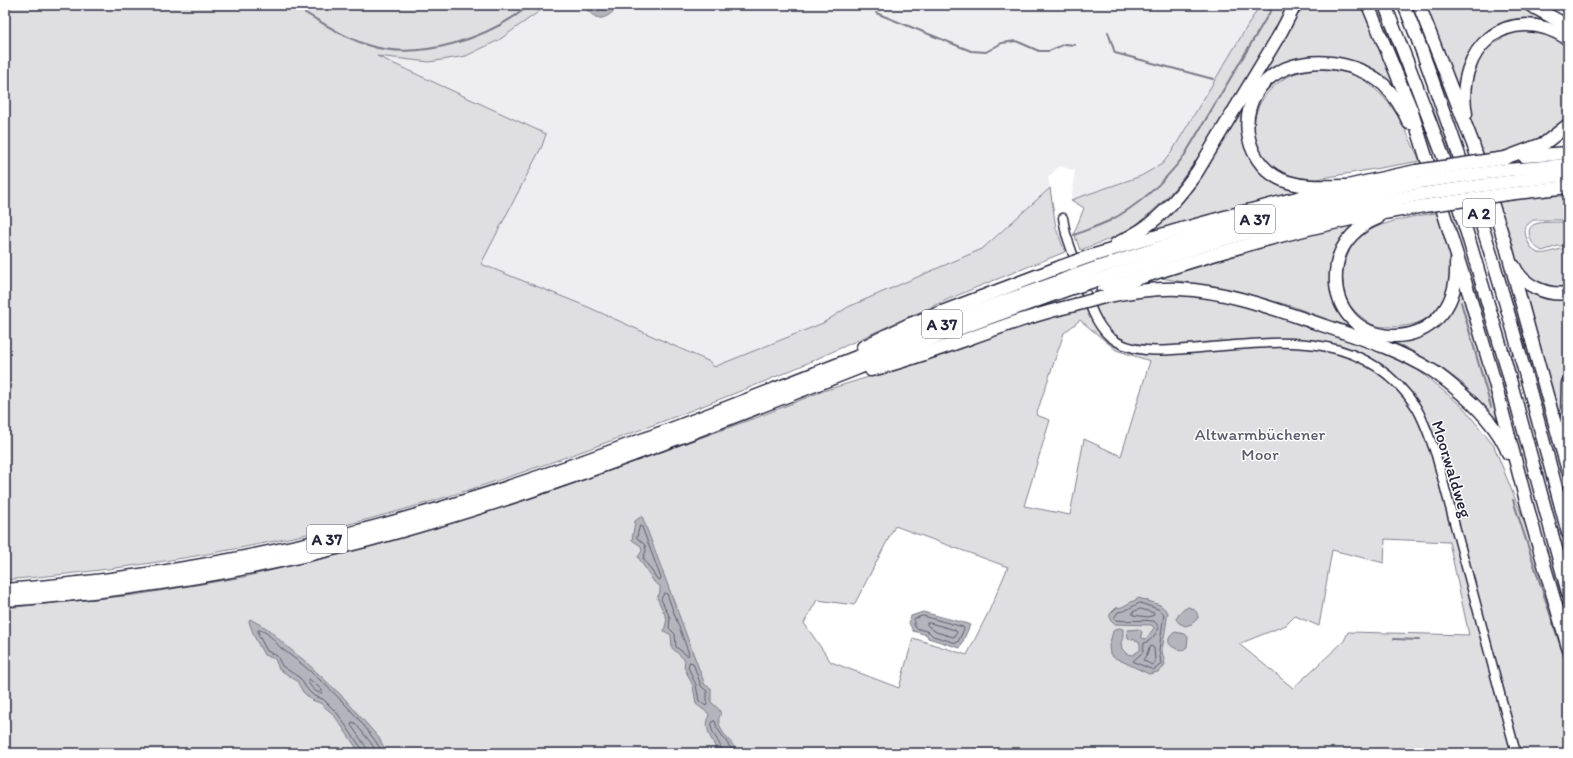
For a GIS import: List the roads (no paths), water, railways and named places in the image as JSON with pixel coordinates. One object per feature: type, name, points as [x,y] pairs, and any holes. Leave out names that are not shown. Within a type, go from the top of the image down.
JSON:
[{"type":"highway","points":[[1092,256],[1141,230],[1170,206],[1184,190],[1197,172],[1273,45],[1295,5]]},
{"type":"highway","points":[[1368,5],[1411,109],[1426,161],[1470,297],[1493,375],[1531,520],[1568,647]]},
{"type":"highway","name":"A 2","points":[[1385,5],[1442,156],[1505,362],[1568,593]]},
{"type":"highway","name":"A 2","points":[[1404,5],[1458,150],[1484,228],[1519,350],[1568,533]]},
{"type":"highway","points":[[1419,5],[1473,144],[1505,243],[1568,471]]},
{"type":"highway","points":[[1530,5],[1568,26]]},
{"type":"highway","points":[[1473,144],[1465,112],[1464,94],[1468,66],[1473,53],[1481,41],[1490,32],[1500,26],[1524,20],[1548,25],[1568,39]]},
{"type":"highway","points":[[1426,161],[1404,113],[1393,96],[1383,84],[1367,74],[1349,67],[1330,62],[1314,62],[1300,64],[1286,69],[1266,81],[1259,90],[1250,108],[1247,130],[1253,153],[1261,164],[1273,175],[1287,182],[1302,185],[1346,186],[1419,182],[1506,170],[1568,153]]},
{"type":"highway","points":[[1506,170],[1568,125]]},
{"type":"highway","name":"A 37","points":[[5,600],[73,594],[189,578],[273,562],[371,539],[476,508],[636,454],[920,344],[1099,284],[1180,252],[1262,229],[1356,207],[1419,182],[1506,170],[1568,165]]},
{"type":"highway","name":"A 37","points":[[1506,170],[1568,175]]},
{"type":"highway","points":[[792,382],[910,324],[1060,267],[1188,227],[1346,186]]},
{"type":"highway","points":[[827,380],[898,363],[1052,310],[1070,293],[1264,240],[1361,217],[1424,206],[1513,193],[1568,187]]},
{"type":"highway","points":[[1513,193],[1560,194],[1568,196]]},
{"type":"highway","points":[[1441,208],[1505,362]]},
{"type":"highway","points":[[1410,209],[1367,222],[1353,234],[1341,251],[1336,274],[1336,287],[1345,309],[1354,320],[1364,328],[1386,336],[1400,336],[1422,330],[1432,323],[1444,311],[1451,298],[1455,287],[1455,251]]},
{"type":"highway","points":[[1505,243],[1516,268],[1524,279],[1535,288],[1559,295],[1568,293]]},
{"type":"highway","points":[[1099,284],[1141,291],[1178,289],[1211,292],[1243,299],[1380,345],[1415,361],[1451,384],[1479,410],[1493,426],[1504,443],[1523,502],[1531,520]]},
{"type":"highway","name":"A 37","points":[[5,590],[73,584],[209,564],[366,529],[473,498],[565,467],[722,410],[915,334],[1070,293]]},
{"type":"highway","points":[[1568,383],[1568,443]]},
{"type":"street","name":"Moorwaldweg","points":[[1063,218],[1068,240],[1095,317],[1104,331],[1111,338],[1128,347],[1153,351],[1281,342],[1323,345],[1337,348],[1364,360],[1399,385],[1416,408],[1426,428],[1436,455],[1516,753]]},
{"type":"water","points":[[582,5],[621,5],[609,15],[601,18],[593,15]]},
{"type":"water","points":[[642,516],[705,685],[711,688],[711,702],[720,712],[719,722],[721,730],[738,753],[718,753],[707,726],[709,714],[696,704],[693,686],[684,667],[685,660],[672,648],[671,635],[664,631],[667,619],[657,598],[660,592],[660,586],[654,582],[638,557],[642,551],[641,546],[632,540],[635,521]]},
{"type":"water","points":[[1139,598],[1160,605],[1168,612],[1162,651],[1165,664],[1158,672],[1149,674],[1113,657],[1110,654],[1109,646],[1113,631],[1119,628],[1123,629],[1123,639],[1121,642],[1122,649],[1127,654],[1133,655],[1140,650],[1140,643],[1128,638],[1127,630],[1139,629],[1142,632],[1142,638],[1146,639],[1154,628],[1152,625],[1114,624],[1110,620],[1110,614],[1116,608],[1122,607]]},
{"type":"water","points":[[1188,607],[1195,611],[1198,618],[1192,624],[1185,626],[1179,623],[1176,619],[1181,611]]},
{"type":"water","points":[[923,612],[970,625],[960,648],[928,638],[927,635],[913,631],[909,623],[911,616]]},
{"type":"water","points":[[250,619],[268,629],[343,697],[379,738],[387,753],[360,753],[334,715],[320,703],[312,700],[303,692],[297,681],[279,669],[275,659],[264,655],[255,638],[249,622]]},
{"type":"water","points":[[1175,632],[1185,634],[1188,637],[1187,647],[1183,650],[1175,648],[1170,644],[1169,638]]},
{"type":"waterway","points":[[292,5],[329,27],[367,45],[387,50],[409,51],[431,49],[474,37],[495,28],[530,5]]},
{"type":"waterway","points":[[1074,235],[1120,215],[1150,193],[1176,166],[1184,156],[1274,5]]},
{"type":"waterway","points":[[876,13],[971,51],[986,52],[1002,43],[1016,41],[1039,51],[1049,51],[1065,44],[1075,45]]},
{"type":"waterway","points":[[1108,32],[1115,53],[1213,79]]},
{"type":"waterway","points":[[1461,302],[1491,407]]},
{"type":"waterway","points":[[1513,500],[1568,669]]},
{"type":"waterway","points":[[1394,639],[1419,640]]},
{"type":"park label","name":"Altwarmbüchener Moor","points":[[1260,444]]}]
